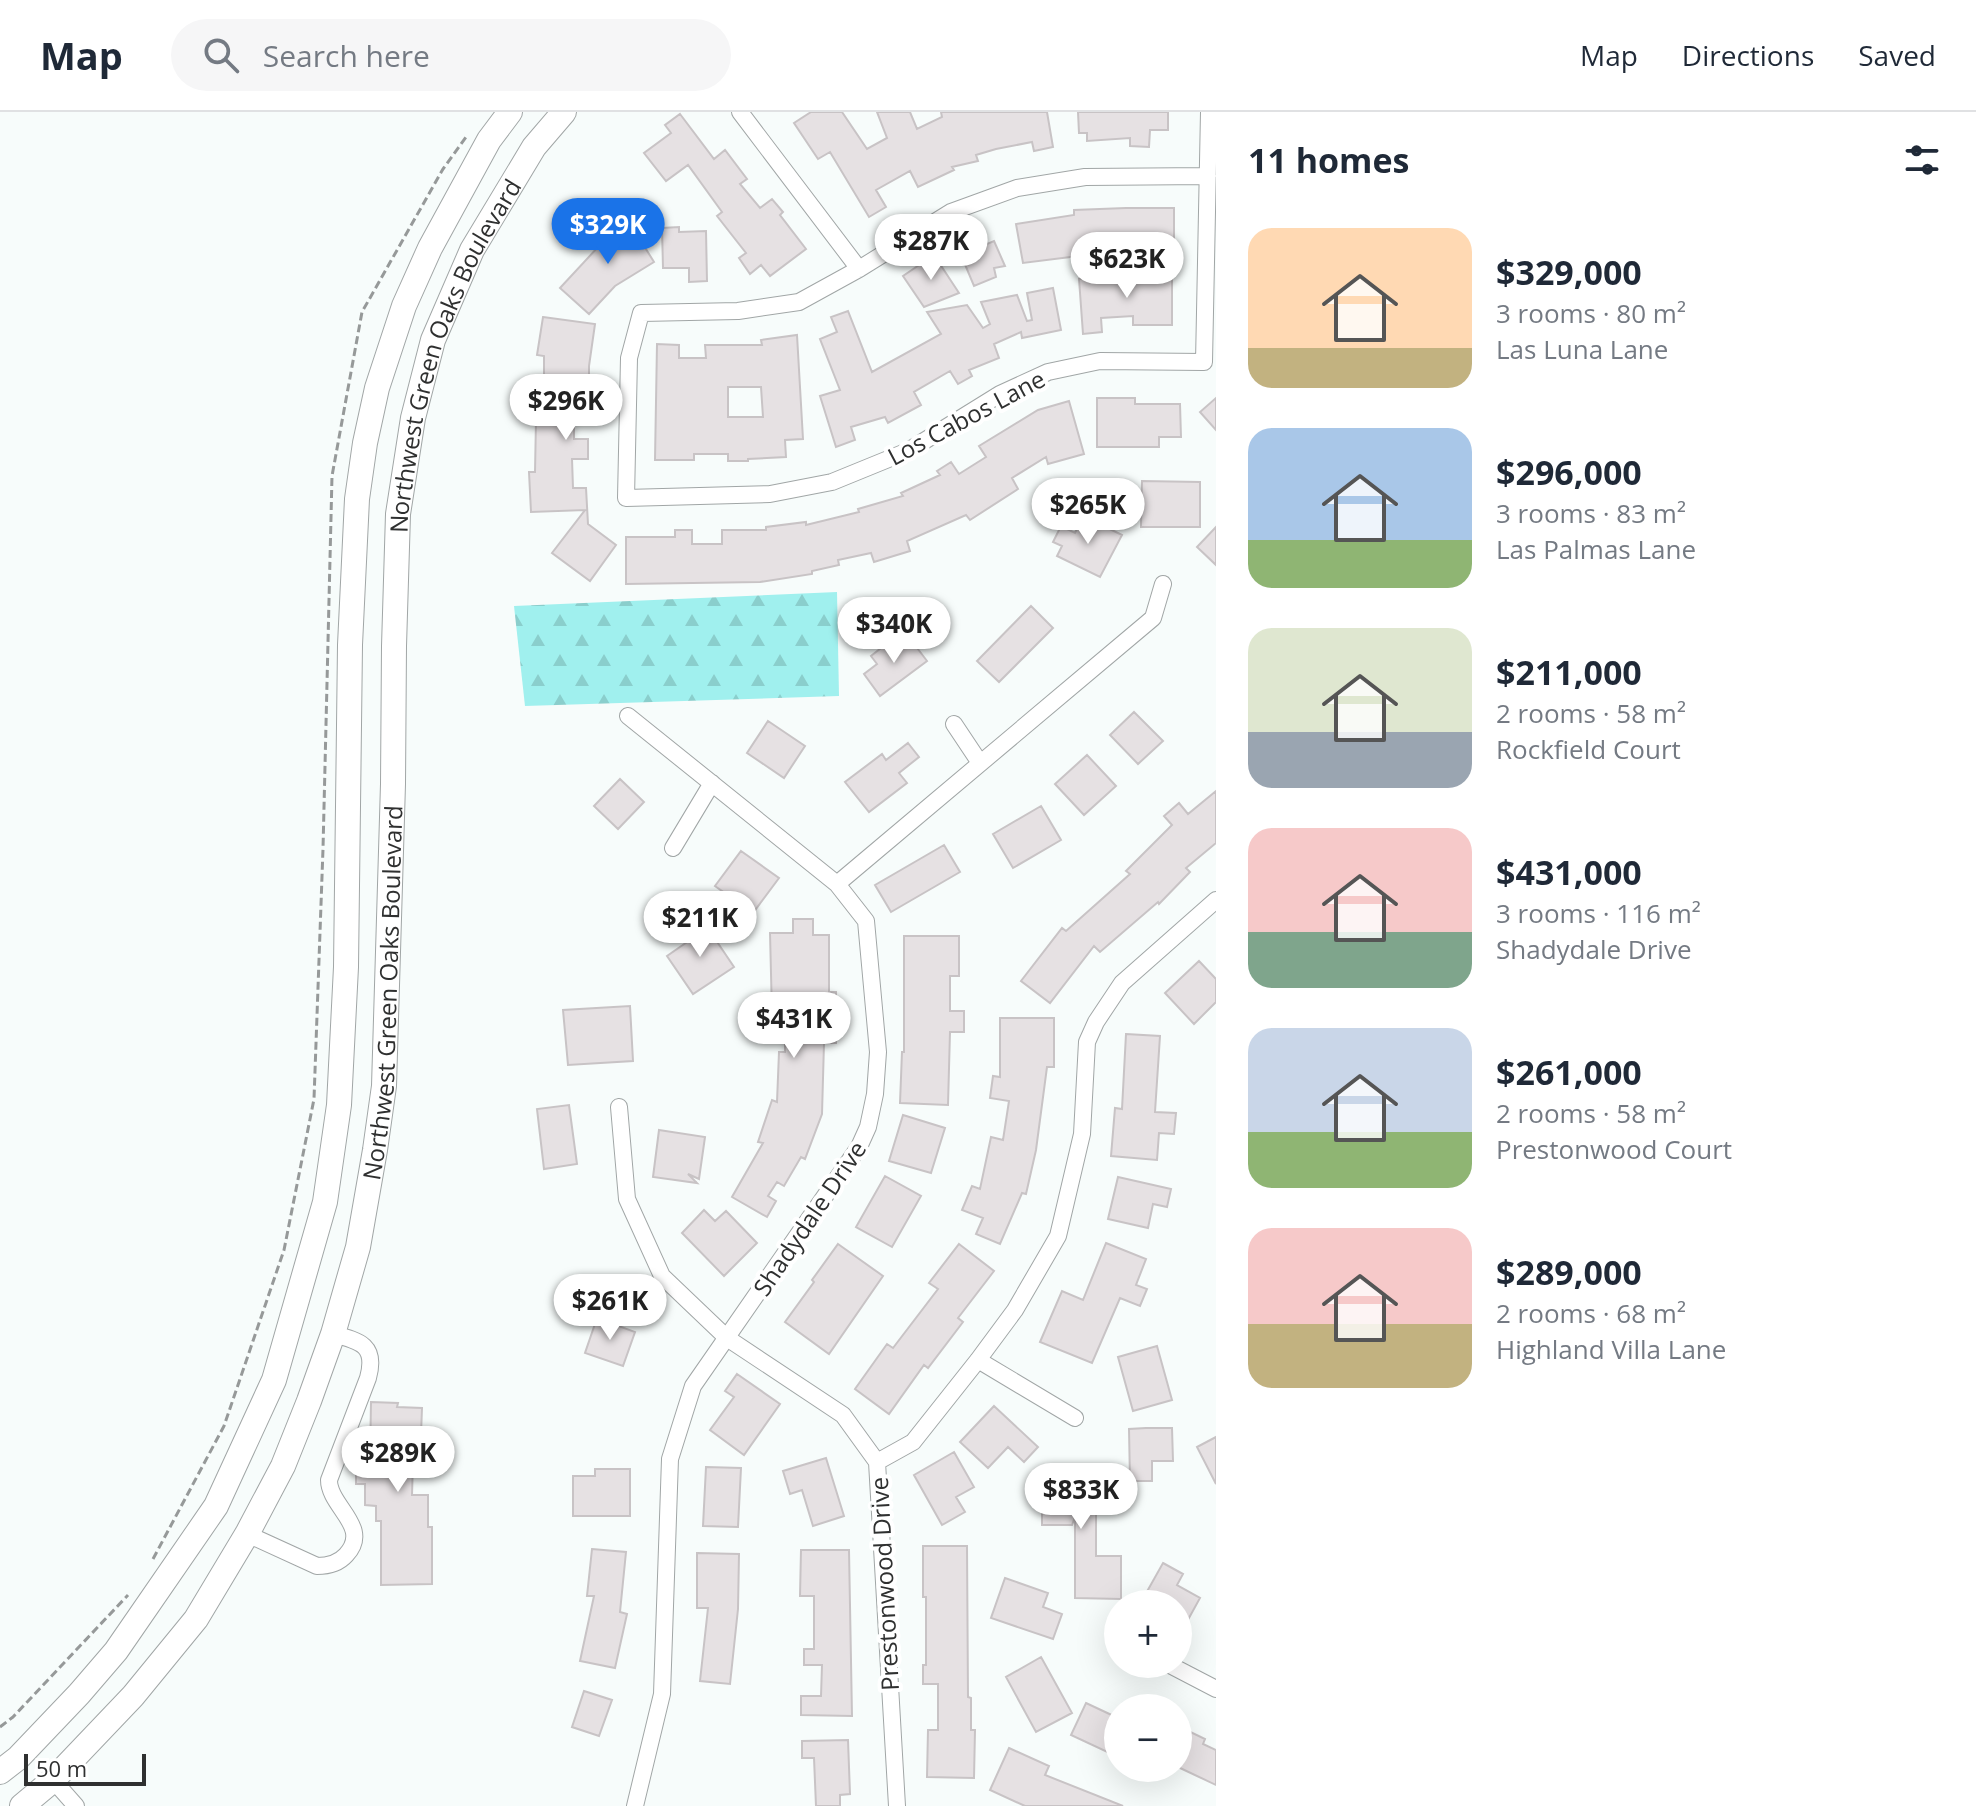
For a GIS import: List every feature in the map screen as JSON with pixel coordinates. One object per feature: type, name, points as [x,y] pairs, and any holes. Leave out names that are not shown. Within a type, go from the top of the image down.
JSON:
[{"type":"main road","name":"Northwest Green Oaks Boulevard","points":[[0,1772],[18,1758],[116,1651],[216,1506],[274,1380],[325,1202],[339,1105],[346,967],[350,645],[357,499],[365,443],[377,388],[404,306],[430,248],[489,140],[510,112]]},
{"type":"main road","name":"Northwest Green Oaks Boulevard","points":[[40,1797],[133,1696],[196,1619],[283,1466],[333,1334],[358,1247],[384,1086],[398,514],[413,418],[433,340],[472,250],[534,147],[564,112]]},
{"type":"main road","points":[[350,645],[394,646]]},
{"type":"street","name":"Los Cabos Lane","points":[[859,269],[799,302],[738,311],[641,313],[629,358],[626,498],[770,494],[832,482],[908,451],[1000,394],[1048,372],[1100,361],[1204,362],[1209,112]]},
{"type":"street","points":[[743,113],[859,269],[951,212],[1017,188],[1085,177],[1208,176]]},
{"type":"street","points":[[837,884],[1153,618],[1163,584]]},
{"type":"street","name":"Shadydale Drive","points":[[628,716],[837,884],[866,921],[878,1052],[875,1094],[868,1127],[859,1147],[693,1386],[670,1459],[662,1694],[635,1806]]},
{"type":"street","points":[[954,724],[980,763]]},
{"type":"street","points":[[673,848],[712,783]]},
{"type":"street","points":[[877,1462],[913,1442],[1015,1310],[1058,1236],[1082,1134],[1087,1042],[1096,1022],[1122,983],[1216,900]]},
{"type":"street","name":"Prestonwood Drive","points":[[619,1107],[627,1199],[662,1276],[727,1338],[843,1415],[877,1462],[897,1806]]},
{"type":"street","points":[[247,1534],[314,1566],[325,1566],[342,1559],[352,1547],[352,1526],[333,1498],[329,1486],[371,1369],[369,1353],[359,1341],[333,1334]]},
{"type":"street","points":[[978,1360],[1075,1418]]},
{"type":"street","points":[[1192,1676],[1216,1689]]},
{"type":"street","points":[[40,1797],[76,1806]]},
{"type":"path","points":[[148,1569],[224,1426],[284,1250],[314,1099],[332,476],[362,312],[443,169],[468,135]]},
{"type":"path","points":[[0,1727],[130,1593]]},
{"type":"green space","points":[[837,592],[839,696],[525,706],[514,606]]},
{"type":"building","points":[[811,112],[842,112],[867,149],[887,138],[877,112],[910,112],[917,129],[942,117],[941,112],[1047,112],[1053,147],[1034,151],[1032,142],[996,149],[976,155],[978,161],[952,167],[954,170],[918,187],[910,171],[876,190],[886,207],[869,217],[830,152],[818,159],[794,123]]},
{"type":"building","points":[[1078,112],[1168,112],[1168,130],[1150,130],[1149,147],[1130,146],[1130,138],[1087,141],[1087,133],[1079,133]]},
{"type":"building","points":[[680,114],[714,159],[725,150],[747,179],[740,184],[760,208],[772,199],[806,249],[770,276],[761,265],[750,274],[739,258],[746,253],[717,216],[722,212],[688,165],[666,181],[644,153],[671,133],[665,125]]},
{"type":"building","points":[[1174,208],[1172,253],[1133,253],[1133,250],[1126,250],[1126,240],[1094,241],[1094,254],[1023,263],[1016,224],[1074,215],[1074,210]]},
{"type":"building","points":[[626,217],[654,262],[615,286],[589,314],[560,288],[599,246],[594,237]]},
{"type":"building","points":[[679,227],[679,232],[706,231],[707,281],[689,282],[689,268],[663,268],[662,228]]},
{"type":"building","points":[[994,241],[1005,266],[994,268],[996,277],[974,286],[961,255]]},
{"type":"building","points":[[934,255],[959,293],[924,307],[903,276]]},
{"type":"building","points":[[1172,272],[1172,325],[1133,325],[1133,316],[1101,318],[1102,332],[1083,334],[1079,279]]},
{"type":"building","points":[[1053,288],[1061,330],[1022,338],[1021,332],[994,344],[999,358],[969,370],[972,376],[958,384],[950,371],[914,392],[921,405],[888,423],[885,417],[851,427],[855,440],[836,447],[820,396],[840,390],[820,339],[837,332],[831,317],[848,311],[872,372],[941,334],[927,312],[967,305],[983,328],[990,324],[981,302],[1017,295],[1027,321],[1032,320],[1027,293]]},
{"type":"building","points":[[543,317],[595,324],[589,366],[589,412],[574,412],[574,439],[588,439],[588,459],[572,459],[573,488],[586,488],[588,524],[616,545],[590,581],[552,553],[585,510],[531,512],[529,472],[535,472],[536,420],[554,420],[554,387],[544,387],[544,356],[537,355]]},
{"type":"building","points":[[797,335],[803,439],[785,440],[786,457],[728,461],[728,454],[694,454],[694,460],[655,460],[657,344],[679,345],[679,358],[706,358],[705,345],[762,345],[761,340]],"holes":[[[728,387],[761,387],[763,417],[728,417]]]},
{"type":"building","points":[[1097,398],[1135,398],[1135,404],[1180,404],[1181,437],[1159,437],[1159,447],[1097,447]]},
{"type":"building","points":[[1216,398],[1216,430],[1200,412]]},
{"type":"building","points":[[1069,401],[1084,454],[1048,464],[1046,457],[1012,478],[1018,489],[970,520],[966,515],[907,541],[910,551],[874,562],[871,553],[838,560],[839,565],[812,571],[812,574],[760,582],[626,584],[626,537],[675,537],[675,530],[692,530],[692,544],[722,544],[722,530],[766,530],[766,527],[806,522],[806,525],[859,512],[858,509],[903,496],[901,493],[940,475],[937,471],[951,462],[959,474],[986,457],[979,446],[1038,410]]},
{"type":"building","points":[[1142,481],[1200,482],[1200,527],[1141,527]]},
{"type":"building","points":[[1083,516],[1122,535],[1100,577],[1057,556],[1062,546],[1053,542],[1061,526],[1075,533]]},
{"type":"building","points":[[1216,527],[1216,565],[1197,547]]},
{"type":"building","points":[[1031,606],[1053,628],[999,682],[977,661]]},
{"type":"building","points":[[908,636],[927,661],[880,696],[864,674],[877,664],[871,656],[885,645],[889,650]]},
{"type":"building","points":[[1134,712],[1163,741],[1138,764],[1110,735]]},
{"type":"building","points":[[768,721],[805,746],[784,778],[747,753]]},
{"type":"building","points":[[908,743],[919,757],[899,773],[907,783],[869,812],[845,782],[882,754],[886,760]]},
{"type":"building","points":[[1087,755],[1116,786],[1084,815],[1055,784]]},
{"type":"building","points":[[620,779],[644,802],[618,829],[594,806]]},
{"type":"building","points":[[1216,791],[1216,843],[1186,868],[1190,872],[1159,904],[1100,952],[1094,946],[1050,1003],[1021,981],[1062,928],[1066,931],[1130,874],[1126,871],[1172,825],[1164,816],[1179,803],[1188,814]]},
{"type":"building","points":[[1041,806],[1061,840],[1013,868],[993,834]]},
{"type":"building","points":[[944,845],[960,872],[891,912],[875,885]]},
{"type":"building","points":[[741,851],[779,878],[753,913],[715,886]]},
{"type":"building","points":[[793,919],[813,919],[813,935],[829,935],[829,992],[836,992],[836,1043],[824,1043],[822,1114],[805,1159],[801,1157],[784,1186],[777,1182],[768,1196],[776,1201],[767,1217],[732,1197],[763,1143],[758,1142],[772,1100],[777,1102],[779,1052],[785,1052],[785,1014],[772,1014],[770,933],[793,933]]},
{"type":"building","points":[[703,921],[734,967],[693,994],[667,956],[690,940],[685,933]]},
{"type":"building","points":[[904,936],[959,936],[959,976],[950,976],[950,1011],[964,1011],[964,1032],[950,1032],[948,1105],[900,1103],[904,1052]]},
{"type":"building","points":[[1199,961],[1216,979],[1216,1002],[1194,1024],[1165,993]]},
{"type":"building","points":[[630,1006],[633,1061],[568,1065],[563,1010]]},
{"type":"building","points":[[1000,1018],[1054,1018],[1054,1067],[1047,1067],[1036,1150],[1026,1194],[1022,1193],[1000,1244],[976,1234],[983,1218],[962,1210],[972,1186],[980,1189],[991,1137],[1003,1140],[1009,1101],[990,1098],[993,1076],[1000,1077]]},
{"type":"building","points":[[1126,1034],[1160,1036],[1155,1112],[1176,1113],[1174,1134],[1159,1133],[1157,1160],[1111,1156],[1115,1108],[1122,1109]]},
{"type":"building","points":[[569,1105],[577,1164],[544,1169],[537,1109]]},
{"type":"building","points":[[903,1115],[945,1128],[931,1173],[889,1161]]},
{"type":"building","points":[[659,1130],[705,1137],[699,1179],[688,1174],[697,1183],[653,1177]]},
{"type":"building","points":[[885,1176],[921,1196],[892,1247],[856,1227]]},
{"type":"building","points":[[1118,1177],[1171,1189],[1167,1207],[1153,1204],[1148,1228],[1108,1219]]},
{"type":"building","points":[[704,1210],[715,1221],[726,1211],[757,1243],[724,1276],[682,1233]]},
{"type":"building","points":[[1106,1243],[1146,1259],[1136,1285],[1147,1289],[1140,1306],[1120,1298],[1092,1363],[1040,1342],[1062,1291],[1083,1300]]},
{"type":"building","points":[[838,1244],[883,1276],[829,1354],[785,1322]]},
{"type":"building","points":[[959,1244],[994,1271],[958,1318],[963,1322],[928,1368],[924,1365],[889,1414],[855,1389],[887,1344],[893,1348],[938,1289],[929,1283]]},
{"type":"building","points":[[597,1318],[635,1332],[623,1366],[585,1353]]},
{"type":"building","points":[[1157,1346],[1172,1400],[1133,1411],[1118,1357]]},
{"type":"building","points":[[737,1374],[780,1404],[744,1455],[710,1430],[734,1397],[725,1391]]},
{"type":"building","points":[[371,1402],[422,1408],[420,1461],[413,1461],[412,1495],[428,1495],[428,1527],[432,1527],[432,1584],[381,1585],[381,1521],[376,1521],[376,1506],[365,1505],[365,1484],[356,1484],[356,1460],[370,1460]]},
{"type":"building","points":[[994,1406],[1038,1447],[1024,1462],[1008,1447],[988,1468],[960,1442]]},
{"type":"building","points":[[1172,1428],[1173,1461],[1152,1461],[1152,1481],[1130,1481],[1129,1429]]},
{"type":"building","points":[[1216,1437],[1216,1484],[1197,1447]]},
{"type":"building","points":[[954,1452],[974,1487],[956,1497],[965,1512],[942,1525],[914,1475]]},
{"type":"building","points":[[826,1458],[844,1516],[813,1526],[802,1490],[790,1494],[783,1471]]},
{"type":"building","points":[[706,1467],[741,1468],[738,1527],[703,1526]]},
{"type":"building","points":[[595,1469],[630,1469],[630,1516],[573,1516],[573,1476],[595,1476]]},
{"type":"building","points":[[1042,1471],[1096,1471],[1096,1556],[1121,1556],[1121,1590],[1104,1590],[1104,1599],[1075,1598],[1075,1517],[1072,1525],[1042,1525]]},
{"type":"building","points":[[923,1546],[967,1546],[968,1697],[971,1698],[971,1730],[975,1730],[974,1778],[927,1777],[928,1730],[938,1730],[938,1684],[923,1684],[926,1597],[923,1597]]},
{"type":"building","points":[[592,1549],[626,1552],[620,1612],[627,1614],[615,1668],[580,1661],[594,1596],[587,1596]]},
{"type":"building","points":[[801,1550],[849,1550],[852,1716],[801,1715],[801,1696],[821,1696],[822,1665],[804,1665],[804,1649],[814,1649],[814,1596],[800,1596]]},
{"type":"building","points":[[697,1553],[739,1554],[738,1609],[730,1684],[700,1681],[708,1608],[697,1608]]},
{"type":"building","points":[[1163,1563],[1183,1574],[1177,1585],[1186,1590],[1148,1590]]},
{"type":"building","points":[[1005,1578],[1048,1593],[1043,1607],[1062,1614],[1053,1639],[991,1618]]},
{"type":"building","points":[[1192,1593],[1200,1598],[1192,1613]]},
{"type":"building","points":[[1041,1657],[1072,1713],[1036,1732],[1006,1677]]},
{"type":"building","points":[[584,1691],[612,1700],[599,1736],[572,1727]]},
{"type":"building","points":[[1086,1703],[1104,1711],[1104,1750],[1071,1735]]},
{"type":"building","points":[[1192,1733],[1205,1739],[1203,1744],[1216,1750],[1216,1785],[1192,1774]]},
{"type":"building","points":[[848,1740],[850,1794],[840,1795],[840,1806],[816,1806],[814,1758],[802,1758],[802,1741]]},
{"type":"building","points":[[1009,1748],[1049,1766],[1045,1775],[1123,1806],[1025,1806],[990,1790]]}]
